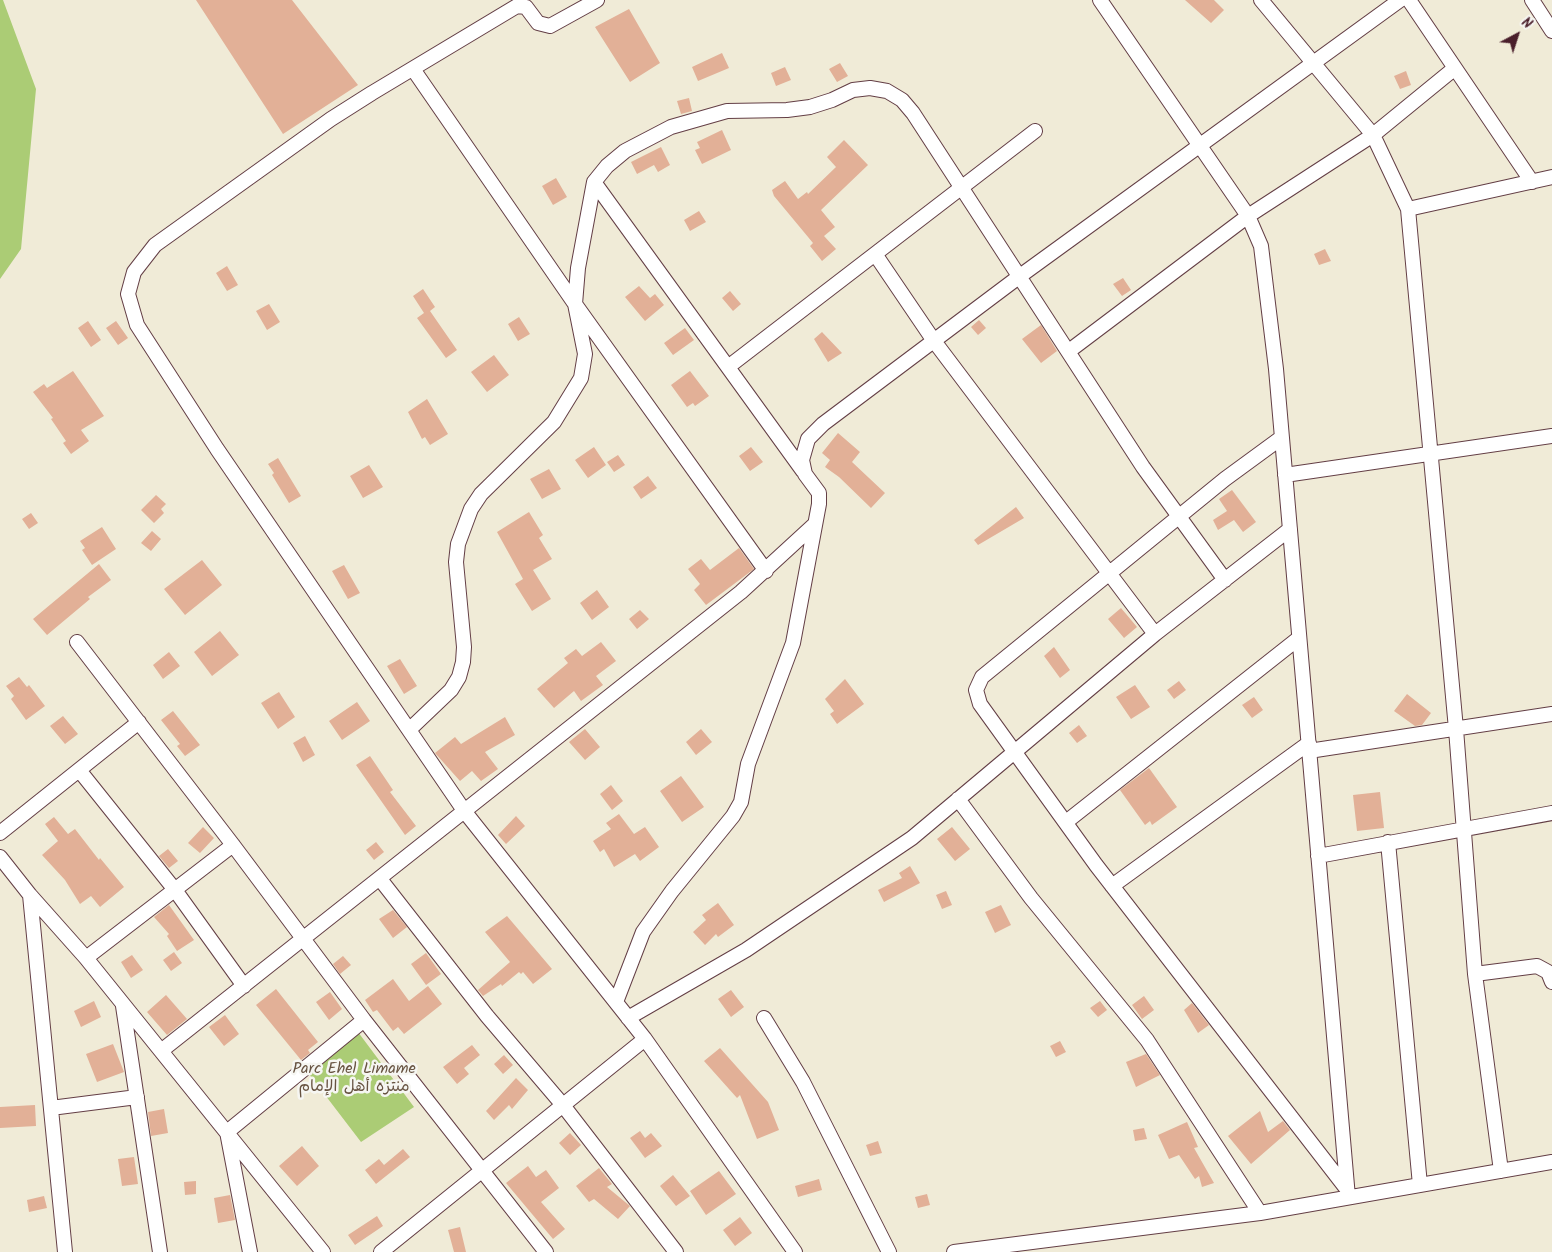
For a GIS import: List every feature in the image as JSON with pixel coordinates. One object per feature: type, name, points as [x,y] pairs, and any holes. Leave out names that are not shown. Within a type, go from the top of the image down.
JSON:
[{"type":"street","points":[[598,0],[550,26],[538,23],[526,8],[517,6],[331,119],[155,245],[134,272],[128,294],[137,324],[212,440],[465,812],[645,1039],[795,1252]]},
{"type":"street","points":[[1100,0],[1248,216],[1261,246],[1276,369],[1347,1193]]},
{"type":"street","points":[[1261,0],[1373,135],[1408,209],[1465,828],[1475,974],[1501,1171]]},
{"type":"street","points":[[805,474],[802,460],[804,449],[808,439],[818,429],[1020,276],[1400,0]]},
{"type":"street","points":[[1409,0],[1532,182]]},
{"type":"street","points":[[1532,0],[1552,31]]},
{"type":"street","points":[[1069,351],[1248,216],[1373,135],[1454,68]]},
{"type":"street","points":[[414,69],[575,304],[766,572]]},
{"type":"street","points":[[409,730],[451,690],[459,677],[464,647],[456,562],[458,544],[471,509],[481,494],[554,422],[581,378],[585,354],[575,304],[578,268],[594,182],[607,166],[625,151],[672,127],[690,120],[727,111],[787,110],[810,107],[832,100],[853,90],[870,88],[887,92],[902,100],[908,106],[1020,276],[1143,467],[1225,580]]},
{"type":"street","points":[[728,367],[1035,131]]},
{"type":"street","points":[[1408,209],[1552,176]]},
{"type":"street","points":[[594,182],[818,493],[793,643],[748,764],[741,802],[733,816],[672,891],[643,932],[616,1002]]},
{"type":"street","points":[[875,254],[934,341],[1155,634]]},
{"type":"street","points":[[1285,475],[1552,436]]},
{"type":"street","points":[[1281,438],[1178,516],[982,677],[977,683],[976,697],[1112,886],[1347,1193]]},
{"type":"street","points":[[161,1051],[766,572],[814,525]]},
{"type":"street","points":[[628,1018],[746,950],[912,838],[1155,634],[1290,529]]},
{"type":"street","points":[[1066,822],[1300,638]]},
{"type":"street","points":[[77,642],[364,1020],[546,1252]]},
{"type":"street","points":[[1112,886],[1309,747],[1456,729],[1552,714]]},
{"type":"street","points":[[0,833],[139,722]]},
{"type":"street","points":[[79,770],[175,890],[244,986]]},
{"type":"street","points":[[958,799],[1031,898],[1147,1040],[1260,1213]]},
{"type":"street","points":[[1318,856],[1552,813]]},
{"type":"street","points":[[1388,842],[1420,1185]]},
{"type":"street","points":[[86,958],[233,845]]},
{"type":"street","points":[[0,857],[30,895],[86,958],[324,1252]]},
{"type":"street","points":[[380,879],[487,1016],[562,1104],[676,1252]]},
{"type":"street","points":[[30,895],[65,1252]]},
{"type":"street","points":[[1475,974],[1537,966],[1548,972],[1552,982]]},
{"type":"street","points":[[123,1004],[160,1252]]},
{"type":"street","points":[[764,1018],[803,1082],[889,1252]]},
{"type":"street","points":[[227,1132],[364,1020]]},
{"type":"street","points":[[381,1252],[480,1170],[645,1039]]},
{"type":"street","points":[[51,1108],[136,1097]]},
{"type":"street","points":[[227,1132],[250,1252]]},
{"type":"street","points":[[954,1252],[1260,1213],[1347,1193],[1420,1185],[1552,1162]]},
{"type":"green space","points":[[0,0],[3,0],[36,89],[21,249],[0,279]]},
{"type":"green space","name":"Parc Ehel Limame منتزه أهل الإمام","points":[[358,1032],[414,1107],[361,1142],[309,1074]]},
{"type":"building","points":[[196,0],[292,0],[358,85],[283,134]]},
{"type":"building","points":[[1185,0],[1214,0],[1224,10],[1211,23]]},
{"type":"building","points":[[629,9],[660,63],[630,82],[595,27]]},
{"type":"building","points":[[722,53],[729,68],[698,81],[692,67]]},
{"type":"building","points":[[840,63],[848,76],[837,82],[829,69]]},
{"type":"building","points":[[785,67],[791,80],[776,86],[771,73]]},
{"type":"building","points":[[1406,71],[1411,85],[1400,89],[1394,76]]},
{"type":"building","points":[[689,98],[692,111],[681,114],[677,101]]},
{"type":"building","points":[[722,130],[731,150],[702,164],[695,150],[700,148],[697,142]]},
{"type":"building","points":[[844,140],[868,165],[821,210],[835,227],[824,236],[836,249],[822,261],[810,246],[813,243],[774,196],[772,190],[785,181],[798,199],[807,192],[808,194],[836,167],[827,157]]},
{"type":"building","points":[[661,147],[670,165],[658,172],[654,165],[637,174],[631,162]]},
{"type":"building","points":[[556,178],[567,197],[553,205],[542,186]]},
{"type":"building","points":[[699,211],[706,222],[690,231],[684,220]]},
{"type":"building","points":[[1325,249],[1331,261],[1319,265],[1314,254]]},
{"type":"building","points":[[227,266],[238,285],[227,291],[216,273]]},
{"type":"building","points":[[1123,278],[1131,290],[1122,296],[1113,284]]},
{"type":"building","points":[[639,286],[650,298],[655,294],[664,305],[645,321],[625,297]]},
{"type":"building","points":[[423,289],[435,307],[430,311],[457,350],[446,358],[417,318],[424,313],[413,296]]},
{"type":"building","points":[[730,291],[741,304],[733,311],[722,298]]},
{"type":"building","points":[[269,304],[280,322],[267,330],[256,311]]},
{"type":"building","points":[[519,317],[530,334],[518,341],[508,324]]},
{"type":"building","points":[[979,320],[986,328],[978,335],[971,327]]},
{"type":"building","points":[[88,321],[101,340],[91,347],[78,328]]},
{"type":"building","points":[[116,321],[128,338],[118,345],[106,328]]},
{"type":"building","points":[[1041,325],[1057,351],[1041,363],[1022,339]]},
{"type":"building","points":[[685,328],[694,340],[673,355],[664,343]]},
{"type":"building","points":[[822,332],[842,353],[828,362],[814,339]]},
{"type":"building","points":[[494,355],[509,375],[487,392],[471,372]]},
{"type":"building","points":[[73,371],[104,416],[81,430],[89,441],[71,454],[63,443],[66,441],[51,419],[53,418],[33,392],[44,384],[47,388]]},
{"type":"building","points":[[690,371],[709,396],[695,406],[693,403],[687,407],[671,385]]},
{"type":"building","points":[[427,399],[448,434],[430,445],[425,437],[422,439],[408,412]]},
{"type":"building","points":[[838,433],[860,452],[852,462],[885,493],[871,508],[839,477],[825,467],[830,460],[822,453]]},
{"type":"building","points":[[594,447],[606,465],[588,478],[575,460]]},
{"type":"building","points":[[751,447],[763,462],[750,471],[739,456]]},
{"type":"building","points":[[618,455],[625,465],[614,472],[607,462]]},
{"type":"building","points":[[278,458],[301,496],[289,503],[272,475],[274,473],[268,464]]},
{"type":"building","points":[[369,465],[383,487],[363,498],[350,476]]},
{"type":"building","points":[[549,469],[561,489],[542,499],[530,479]]},
{"type":"building","points":[[648,476],[657,488],[641,499],[633,487]]},
{"type":"building","points":[[1232,490],[1256,522],[1243,532],[1234,520],[1218,530],[1213,520],[1227,511],[1219,499]]},
{"type":"building","points":[[156,495],[166,504],[161,509],[164,513],[154,523],[141,510]]},
{"type":"building","points":[[1016,507],[1024,518],[978,545],[974,540]]},
{"type":"building","points":[[529,512],[543,535],[539,538],[552,559],[533,570],[551,599],[532,611],[515,584],[523,579],[497,532]]},
{"type":"building","points":[[31,513],[38,523],[29,529],[22,519]]},
{"type":"building","points":[[102,527],[116,549],[92,565],[82,550],[85,548],[80,541]]},
{"type":"building","points":[[152,531],[161,539],[151,551],[141,543]]},
{"type":"building","points":[[739,548],[754,569],[706,605],[694,590],[700,584],[688,569],[701,559],[710,570]]},
{"type":"building","points":[[202,560],[222,585],[185,615],[164,589]]},
{"type":"building","points":[[99,564],[111,580],[88,597],[90,599],[47,635],[33,619]]},
{"type":"building","points":[[344,565],[360,593],[348,599],[332,571]]},
{"type":"building","points":[[597,590],[609,607],[592,620],[580,603]]},
{"type":"building","points":[[1121,608],[1137,627],[1124,638],[1108,619]]},
{"type":"building","points":[[640,610],[649,619],[637,629],[629,619]]},
{"type":"building","points":[[220,631],[239,655],[212,676],[194,652]]},
{"type":"building","points":[[601,642],[616,661],[596,676],[603,685],[581,701],[574,691],[554,708],[537,689],[568,663],[564,658],[576,649],[582,656]]},
{"type":"building","points":[[1054,647],[1070,670],[1060,678],[1044,656]]},
{"type":"building","points":[[169,652],[180,666],[163,679],[153,665]]},
{"type":"building","points":[[400,659],[417,686],[404,694],[387,666]]},
{"type":"building","points":[[19,677],[27,687],[29,685],[45,706],[26,720],[11,699],[14,696],[6,686]]},
{"type":"building","points":[[845,679],[864,704],[837,724],[830,714],[834,711],[825,699]]},
{"type":"building","points":[[1179,681],[1186,690],[1174,699],[1167,690]]},
{"type":"building","points":[[1135,685],[1150,707],[1131,719],[1116,697]]},
{"type":"building","points":[[279,692],[295,717],[278,729],[261,703]]},
{"type":"building","points":[[1407,694],[1431,713],[1422,725],[1415,726],[1394,711]]},
{"type":"building","points":[[1254,697],[1263,710],[1252,718],[1242,705]]},
{"type":"building","points":[[357,702],[370,721],[342,740],[329,721]]},
{"type":"building","points":[[173,711],[200,745],[185,756],[177,746],[180,744],[161,720]]},
{"type":"building","points":[[63,716],[78,734],[65,744],[50,726]]},
{"type":"building","points":[[505,717],[515,735],[485,752],[498,769],[481,781],[472,771],[460,781],[435,753],[455,737],[461,744]]},
{"type":"building","points":[[1079,725],[1087,736],[1077,743],[1069,733]]},
{"type":"building","points":[[585,729],[600,747],[585,760],[569,742]]},
{"type":"building","points":[[701,729],[712,742],[696,755],[686,742]]},
{"type":"building","points":[[305,736],[315,755],[303,762],[293,743]]},
{"type":"building","points":[[370,756],[393,790],[390,792],[416,826],[405,835],[356,765]]},
{"type":"building","points":[[1149,768],[1177,807],[1152,825],[1150,821],[1145,825],[1120,790]]},
{"type":"building","points":[[681,776],[704,807],[682,822],[660,791]]},
{"type":"building","points":[[611,785],[623,801],[612,810],[600,794]]},
{"type":"building","points":[[1380,792],[1384,828],[1357,831],[1353,795]]},
{"type":"building","points":[[619,814],[634,834],[645,827],[659,847],[640,861],[635,854],[614,867],[604,849],[600,852],[593,841],[611,829],[606,823]]},
{"type":"building","points":[[516,816],[525,826],[506,844],[498,835]]},
{"type":"building","points":[[54,817],[68,834],[75,829],[99,860],[100,858],[124,887],[100,907],[91,896],[80,904],[65,880],[42,855],[58,841],[45,824]]},
{"type":"building","points":[[203,827],[214,838],[200,853],[188,843]]},
{"type":"building","points":[[952,827],[970,849],[955,861],[937,839]]},
{"type":"building","points":[[376,842],[384,852],[374,860],[366,850]]},
{"type":"building","points":[[168,849],[178,861],[169,868],[159,856]]},
{"type":"building","points":[[910,866],[920,883],[884,902],[878,890],[902,878],[899,873]]},
{"type":"building","points":[[946,891],[952,905],[942,909],[936,895]]},
{"type":"building","points":[[718,903],[734,925],[718,937],[716,934],[705,945],[693,932],[706,920],[702,915]]},
{"type":"building","points":[[169,905],[194,940],[177,951],[167,936],[169,934],[154,917]]},
{"type":"building","points":[[1001,905],[1011,925],[995,933],[985,912]]},
{"type":"building","points":[[393,910],[407,927],[393,938],[379,919]]},
{"type":"building","points":[[507,916],[552,969],[533,984],[523,972],[521,974],[519,972],[502,986],[501,984],[483,996],[478,990],[510,962],[485,932]]},
{"type":"building","points":[[174,952],[182,963],[171,971],[163,960]]},
{"type":"building","points":[[426,953],[441,974],[426,985],[411,964]]},
{"type":"building","points":[[132,955],[143,970],[131,978],[121,962]]},
{"type":"building","points":[[343,956],[351,965],[340,974],[333,964]]},
{"type":"building","points":[[393,979],[409,1001],[428,986],[442,1004],[404,1034],[398,1027],[393,1031],[377,1010],[373,1012],[365,1000]]},
{"type":"building","points":[[276,989],[318,1042],[308,1050],[310,1053],[301,1060],[256,1005]]},
{"type":"building","points":[[731,990],[744,1007],[731,1017],[718,999]]},
{"type":"building","points":[[330,992],[342,1009],[329,1020],[316,1002]]},
{"type":"building","points":[[166,995],[187,1019],[167,1035],[147,1012]]},
{"type":"building","points":[[1144,996],[1154,1010],[1142,1019],[1132,1005]]},
{"type":"building","points":[[94,1001],[101,1017],[81,1027],[74,1011]]},
{"type":"building","points":[[1100,1001],[1107,1010],[1098,1017],[1090,1008]]},
{"type":"building","points":[[1192,1003],[1209,1025],[1198,1033],[1184,1010]]},
{"type":"building","points":[[225,1015],[239,1034],[224,1046],[209,1027]]},
{"type":"building","points":[[1060,1041],[1066,1052],[1056,1057],[1050,1046]]},
{"type":"building","points":[[113,1044],[124,1072],[97,1082],[86,1054]]},
{"type":"building","points":[[472,1045],[480,1055],[464,1068],[469,1074],[457,1084],[443,1067]]},
{"type":"building","points":[[720,1048],[768,1102],[779,1130],[757,1139],[740,1095],[737,1098],[704,1061]]},
{"type":"building","points":[[1146,1054],[1160,1075],[1136,1087],[1126,1062]]},
{"type":"building","points":[[504,1055],[513,1065],[503,1074],[494,1064]]},
{"type":"building","points":[[516,1078],[528,1090],[512,1109],[509,1105],[494,1120],[486,1111]]},
{"type":"building","points":[[35,1105],[36,1126],[0,1128],[0,1107]]},
{"type":"building","points":[[164,1109],[168,1133],[151,1136],[148,1112]]},
{"type":"building","points":[[1260,1111],[1268,1132],[1283,1121],[1290,1130],[1251,1164],[1228,1136]]},
{"type":"building","points":[[1187,1122],[1198,1147],[1194,1148],[1214,1183],[1202,1187],[1199,1176],[1195,1179],[1179,1155],[1169,1159],[1158,1135]]},
{"type":"building","points":[[1144,1128],[1147,1139],[1135,1141],[1133,1130]]},
{"type":"building","points":[[640,1131],[645,1138],[651,1133],[662,1146],[645,1158],[630,1138]]},
{"type":"building","points":[[570,1133],[581,1145],[570,1155],[559,1143]]},
{"type":"building","points":[[878,1141],[882,1153],[870,1156],[866,1145]]},
{"type":"building","points":[[302,1146],[319,1166],[297,1186],[279,1166]]},
{"type":"building","points":[[403,1149],[410,1157],[376,1184],[365,1170],[379,1159],[384,1165]]},
{"type":"building","points":[[134,1157],[138,1184],[122,1186],[118,1159]]},
{"type":"building","points":[[528,1166],[536,1177],[546,1170],[559,1188],[541,1202],[565,1229],[553,1239],[506,1183]]},
{"type":"building","points":[[599,1168],[612,1184],[607,1187],[630,1206],[618,1219],[594,1199],[589,1202],[576,1186]]},
{"type":"building","points":[[719,1171],[736,1194],[706,1215],[690,1191]]},
{"type":"building","points":[[673,1175],[690,1196],[676,1206],[660,1186]]},
{"type":"building","points":[[819,1179],[822,1190],[798,1197],[795,1186]]},
{"type":"building","points":[[196,1181],[196,1194],[185,1195],[184,1182]]},
{"type":"building","points":[[927,1194],[930,1205],[918,1208],[915,1197]]},
{"type":"building","points":[[230,1195],[235,1220],[218,1223],[214,1198]]},
{"type":"building","points":[[44,1196],[47,1208],[29,1212],[27,1200]]},
{"type":"building","points":[[377,1216],[383,1226],[355,1245],[348,1235]]},
{"type":"building","points":[[740,1217],[752,1233],[735,1246],[723,1230]]},
{"type":"building","points":[[460,1227],[466,1252],[454,1252],[448,1230]]}]
